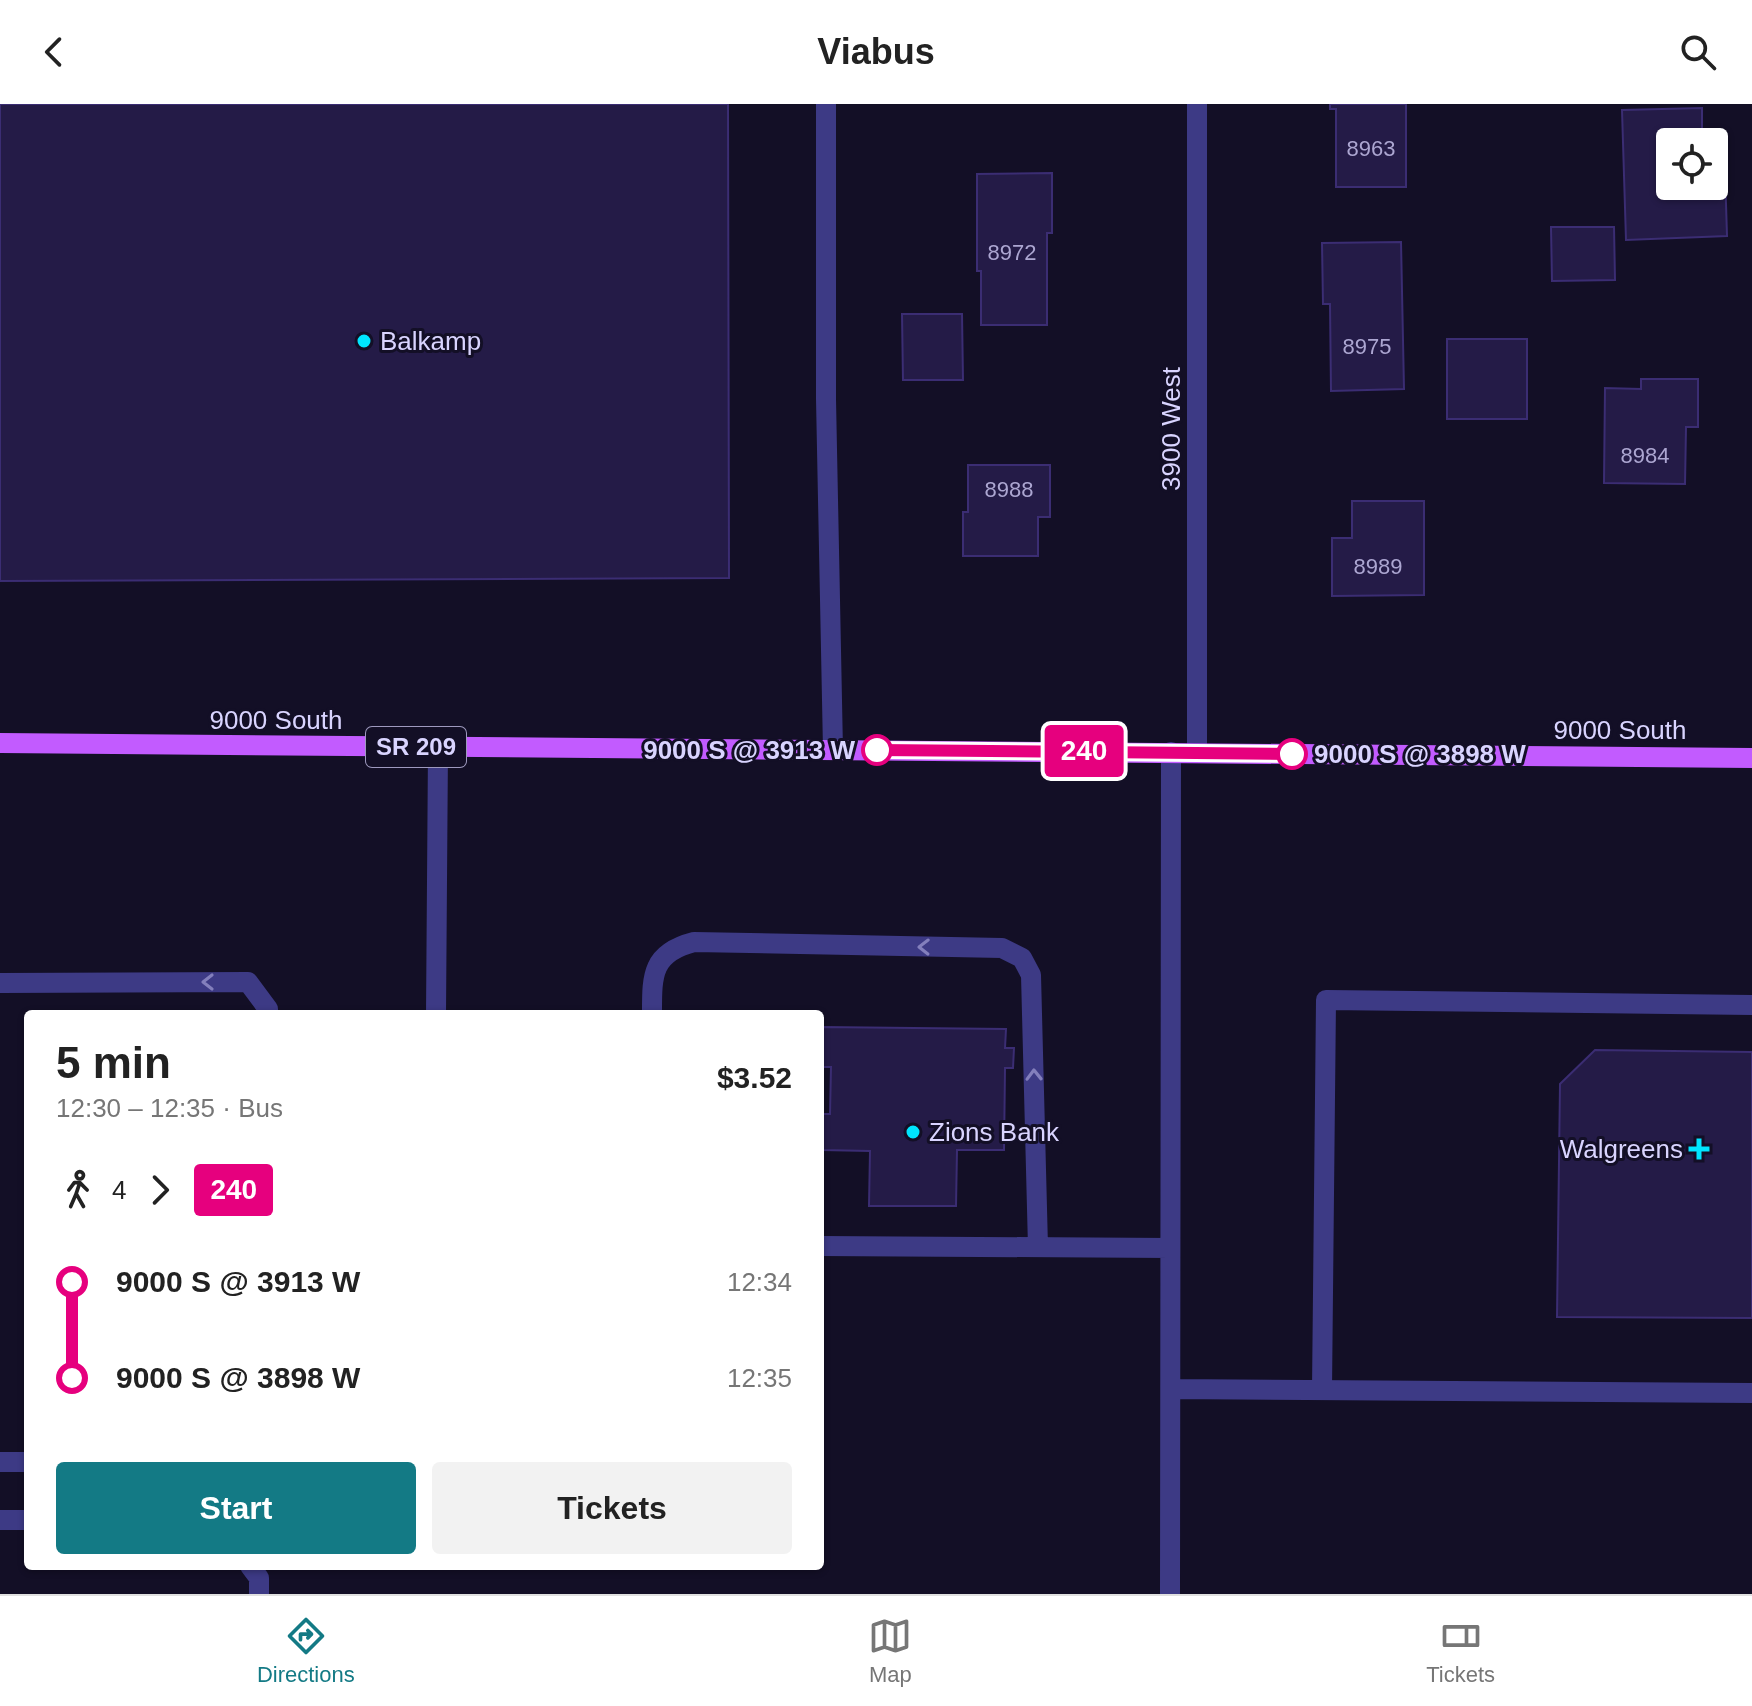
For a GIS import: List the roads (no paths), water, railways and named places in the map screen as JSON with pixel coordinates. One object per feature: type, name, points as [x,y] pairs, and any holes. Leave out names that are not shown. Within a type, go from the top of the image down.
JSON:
[{"type":"main road","name":"9000 South","points":[[0,743],[1752,758]]},
{"type":"street","points":[[826,104],[826,399],[833,750]]},
{"type":"street","name":"3900 West","points":[[1197,104],[1197,753]]},
{"type":"street","points":[[436,1010],[438,747]]},
{"type":"street","points":[[1170,1594],[1171,752]]},
{"type":"street","points":[[652,1010],[652,981],[658,962],[677,947],[694,942],[1002,948],[1022,958],[1031,975],[1038,1247]]},
{"type":"street","points":[[0,983],[248,982],[268,1010]]},
{"type":"street","points":[[1322,1390],[1326,1000],[1752,1005]]},
{"type":"street","points":[[824,1246],[1170,1248]]},
{"type":"street","points":[[1171,1389],[1752,1393]]},
{"type":"street","points":[[0,1462],[24,1462]]},
{"type":"street","points":[[0,1520],[24,1520]]},
{"type":"street","points":[[253,1570],[259,1578],[259,1594]]},
{"type":"place","name":"Balkamp","points":[[364,341]]},
{"type":"place","name":"9000 S @ 3913 W","points":[[877,750]]},
{"type":"place","name":"9000 S @ 3898 W","points":[[1292,754]]},
{"type":"place","name":"Zions Bank","points":[[913,1132]]},
{"type":"place","name":"Walgreens","points":[[1699,1149]]}]
